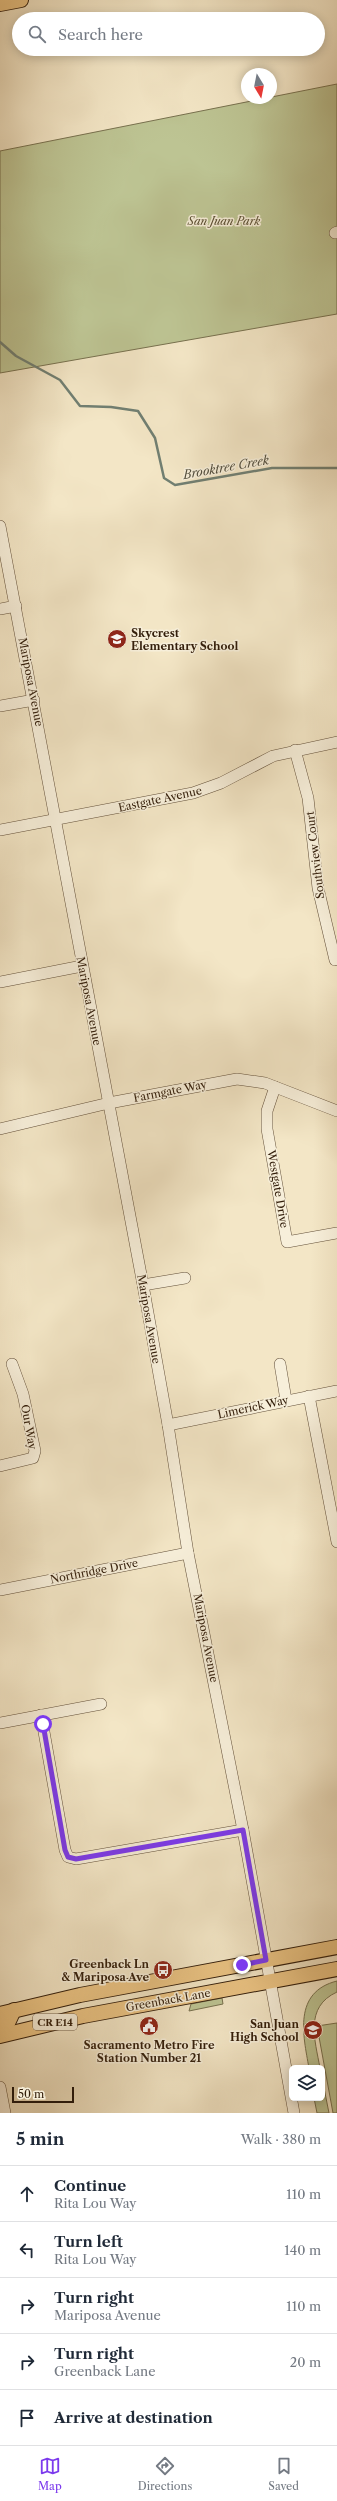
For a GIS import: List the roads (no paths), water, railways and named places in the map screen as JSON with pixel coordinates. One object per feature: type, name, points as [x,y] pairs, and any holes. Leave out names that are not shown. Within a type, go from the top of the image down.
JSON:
[{"type":"main road","points":[[0,4],[20,0]]},
{"type":"main road","name":"Greenback Lane","points":[[0,2014],[126,1986],[337,1947]]},
{"type":"main road","name":"Greenback Lane","points":[[0,2036],[130,2007],[337,1969]]},
{"type":"main road","points":[[126,1986],[130,2007]]},
{"type":"main road","points":[[0,2025],[8,2023],[14,2010]]},
{"type":"street","name":"Mariposa Avenue","points":[[0,526],[143,1285],[168,1425],[188,1553],[243,1830],[294,2113]]},
{"type":"street","points":[[0,609],[16,606]]},
{"type":"street","points":[[0,706],[34,700]]},
{"type":"street","name":"Eastgate Avenue","points":[[0,830],[203,790],[264,760],[295,750],[337,742]]},
{"type":"street","name":"Southview Court","points":[[295,750],[308,798],[321,903],[335,960]]},
{"type":"street","points":[[0,982],[82,966]]},
{"type":"street","name":"Farmgate Way","points":[[0,1129],[109,1103],[236,1079],[255,1081],[275,1087],[337,1111]]},
{"type":"street","name":"Westgate Drive","points":[[275,1087],[267,1111],[267,1129],[288,1242],[337,1233]]},
{"type":"street","points":[[143,1285],[185,1278]]},
{"type":"street","name":"Our Way","points":[[0,1466],[33,1458],[34,1451],[23,1394],[12,1364]]},
{"type":"street","points":[[280,1364],[286,1400]]},
{"type":"street","name":"Limerick Way","points":[[168,1425],[286,1400],[337,1391]]},
{"type":"street","points":[[309,1396],[337,1542]]},
{"type":"street","name":"Northridge Drive","points":[[0,1590],[188,1553]]},
{"type":"street","points":[[0,1723],[101,1704]]},
{"type":"street","points":[[41,1715],[65,1850],[68,1857],[76,1859],[243,1830]]},
{"type":"street","points":[[0,2087],[5,2113]]},
{"type":"waterway","name":"Brooktree Creek","points":[[0,342],[16,356],[60,380],[80,406],[111,407],[138,411],[155,438],[164,478],[175,485],[272,468],[337,468]]},
{"type":"place","name":"Skycrest Elementary School","points":[[117,639]]},
{"type":"place","name":"Greenback Ln & Mariposa Ave","points":[[163,1970]]},
{"type":"place","name":"Sacramento Metro Fire Station Number 21","points":[[149,2026]]},
{"type":"place","name":"San Juan High School","points":[[313,2030]]},
{"type":"park label","name":"San Juan Park","points":[[224,221]]}]
